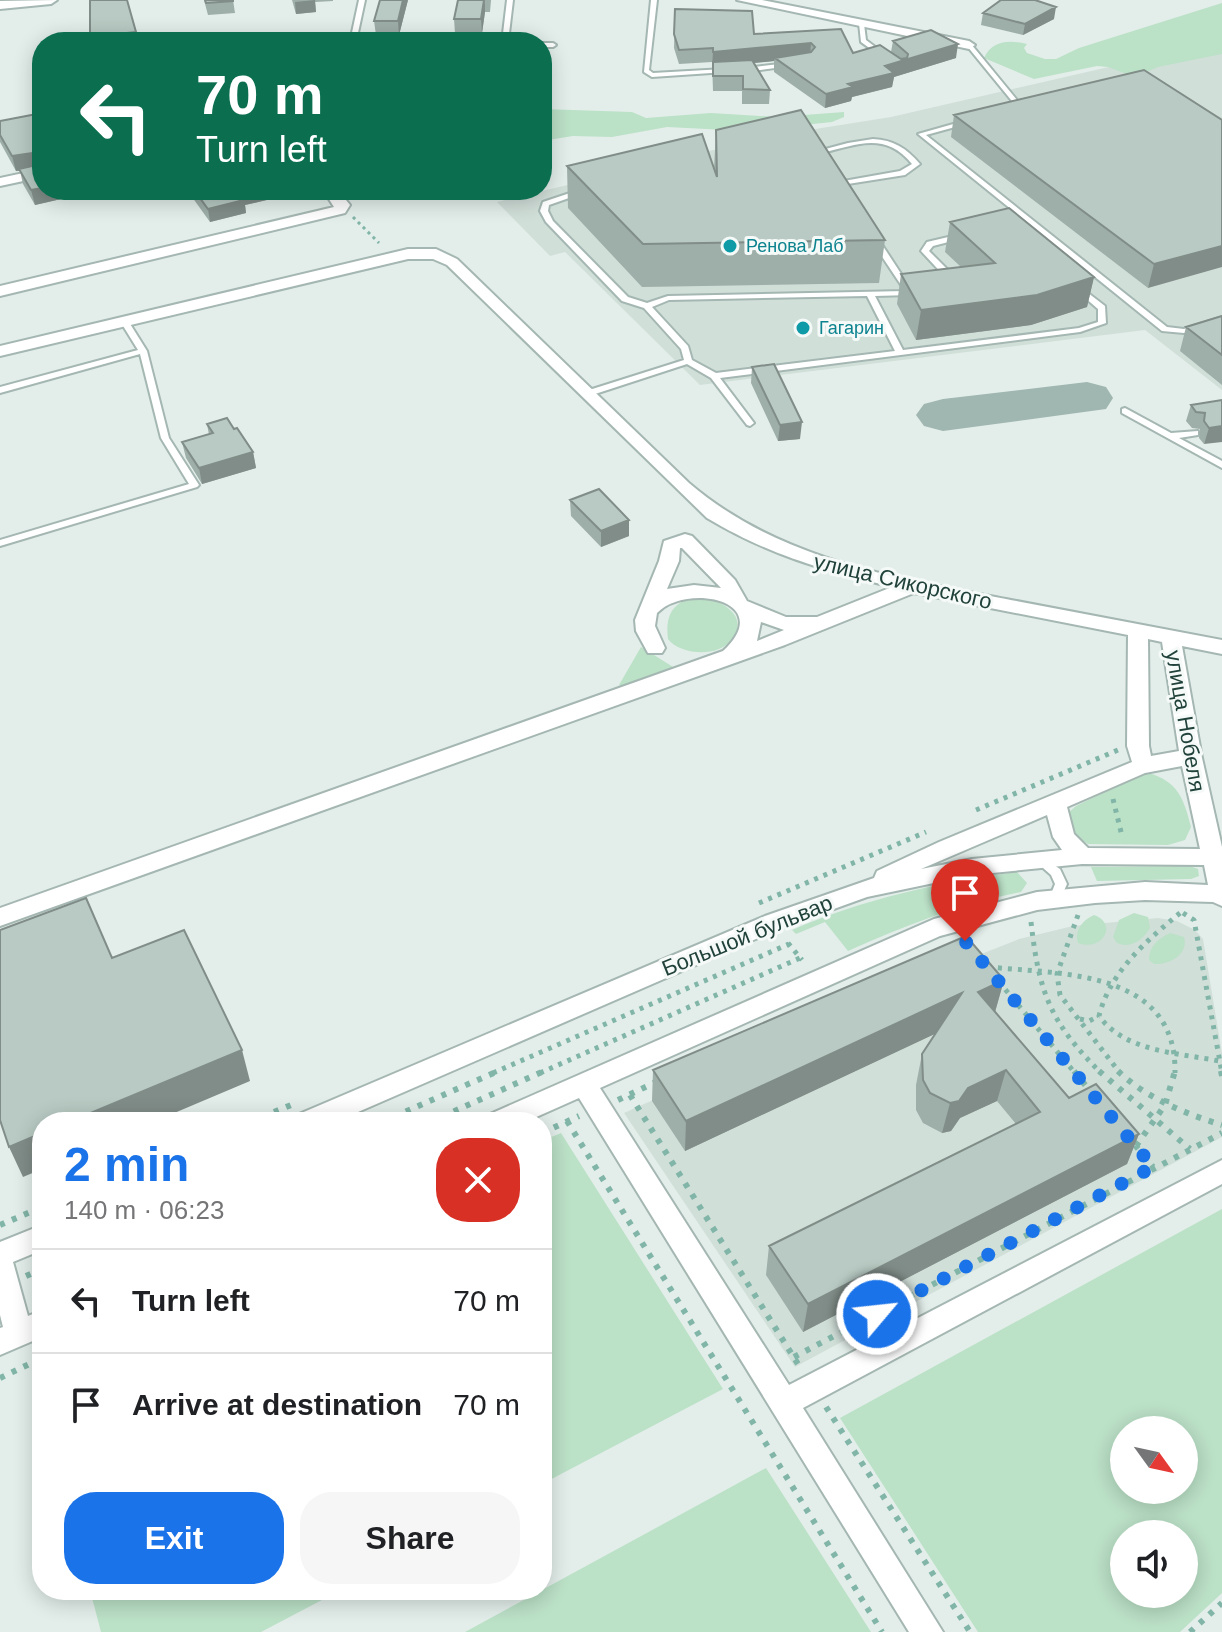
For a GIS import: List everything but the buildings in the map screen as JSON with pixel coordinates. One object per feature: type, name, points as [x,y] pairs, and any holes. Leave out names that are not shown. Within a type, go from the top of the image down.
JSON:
[{"type":"street","points":[[0,5],[51,0]]},
{"type":"street","points":[[743,0],[969,45]]},
{"type":"street","points":[[0,182],[32,175]]},
{"type":"street","points":[[0,291],[340,210],[343,205],[339,200]]},
{"type":"street","name":"улица Сикорского","points":[[400,256],[426,253],[452,262],[683,487],[714,514],[748,534],[800,557],[914,587],[1222,647]]},
{"type":"street","points":[[0,351],[400,256]]},
{"type":"street","points":[[655,648],[645,634],[644,619],[669,561],[671,545],[685,540],[728,584],[752,620],[752,634],[744,646],[730,656]]},
{"type":"street","points":[[0,917],[565,712],[806,632],[835,617],[914,587]]},
{"type":"street","points":[[649,608],[662,598],[690,591],[721,594],[784,624],[835,617]]},
{"type":"street","points":[[1138,632],[1140,755]]},
{"type":"street","name":"улица Нобеля","points":[[1171,638],[1191,758],[1222,896]]},
{"type":"street","points":[[864,889],[925,856],[1103,783],[1140,755],[1191,758]]},
{"type":"street","points":[[1055,804],[1064,837],[1082,856]]},
{"type":"street","name":"Большой бульвар","points":[[302,1112],[765,912],[972,867],[1082,856],[1212,857]]},
{"type":"street","points":[[534,1112],[591,1096],[816,979],[934,928],[989,912],[1055,911],[1145,891],[1222,896]]},
{"type":"street","points":[[591,1096],[927,1632]]},
{"type":"street","points":[[785,1402],[1222,1171]]},
{"type":"street","points":[[0,1255],[32,1241]]},
{"type":"street","points":[[0,1264],[20,1332]]},
{"type":"lane","points":[[355,32],[362,0]]},
{"type":"lane","points":[[506,32],[510,0]]},
{"type":"lane","points":[[654,0],[646,71],[652,75],[728,71]]},
{"type":"lane","points":[[861,24],[863,41],[889,60]]},
{"type":"lane","points":[[969,45],[1019,106],[1019,109],[1005,113]]},
{"type":"lane","points":[[743,70],[796,64]]},
{"type":"lane","points":[[977,120],[921,134],[1165,329],[1184,331],[1222,319]]},
{"type":"lane","points":[[822,151],[875,141],[892,142],[907,150],[916,164],[902,173],[838,184]]},
{"type":"lane","points":[[812,143],[822,151],[827,162]]},
{"type":"lane","points":[[832,173],[846,196]]},
{"type":"lane","points":[[591,189],[546,204],[544,211],[550,222],[625,299],[647,306],[685,348],[688,361],[714,376],[750,423]]},
{"type":"lane","points":[[870,232],[909,293]]},
{"type":"lane","points":[[952,290],[958,285],[925,251],[930,244],[971,234]]},
{"type":"lane","points":[[714,376],[1080,330],[1102,323],[1102,308],[1067,277]]},
{"type":"lane","points":[[647,306],[668,298],[924,292]]},
{"type":"lane","points":[[870,294],[900,353]]},
{"type":"lane","points":[[0,543],[194,485],[165,438],[143,351],[124,321]]},
{"type":"lane","points":[[0,390],[143,351]]},
{"type":"lane","points":[[589,393],[688,361]]},
{"type":"lane","points":[[1125,411],[1222,465]]},
{"type":"lane","points":[[1170,436],[1195,433]]},
{"type":"lane","points":[[1040,860],[1056,872],[1061,884],[1055,911]]},
{"type":"path","points":[[340,210],[360,220],[366,233],[400,256]]},
{"type":"path","points":[[972,812],[1120,749],[1140,755]]},
{"type":"path","points":[[1087,763],[1111,793],[1126,856]]},
{"type":"path","points":[[744,909],[765,912],[930,830]]},
{"type":"path","points":[[1019,924],[1055,911],[1094,913]]},
{"type":"path","points":[[1167,911],[1181,912],[1194,920],[1222,1076]]},
{"type":"path","points":[[765,912],[816,979]]},
{"type":"path","points":[[1181,912],[1157,931],[1112,983],[1103,998],[1099,1016],[1106,1030],[1113,1034],[1219,1061]]},
{"type":"path","points":[[1079,914],[1057,974],[1060,995],[1079,1018],[1101,1037],[1104,1055],[1120,1074],[1166,1103],[1222,1125]]},
{"type":"path","points":[[1031,921],[1036,971],[1051,1009],[1071,1039],[1110,1080],[1190,1149]]},
{"type":"path","points":[[405,1112],[789,944]]},
{"type":"path","points":[[453,1112],[800,958]]},
{"type":"path","points":[[980,959],[1096,1098]]},
{"type":"path","points":[[987,967],[1112,983],[1133,993],[1151,1007],[1167,1030],[1174,1052],[1175,1069],[1166,1103],[1136,1146]]},
{"type":"path","points":[[1079,1018],[1089,1021],[1099,1016]]},
{"type":"path","points":[[1101,1037],[1113,1034]]},
{"type":"path","points":[[552,1128],[567,1121],[591,1096],[658,1081]]},
{"type":"path","points":[[567,1121],[882,1632]]},
{"type":"path","points":[[794,1358],[1222,1133]]},
{"type":"path","points":[[1126,1134],[1153,1167]]},
{"type":"path","points":[[0,1225],[32,1211]]},
{"type":"path","points":[[0,1378],[32,1363]]},
{"type":"path","points":[[1190,1632],[1222,1603]]},
{"type":"shaded area","points":[[1222,41],[1222,390],[1145,330],[700,385],[565,252],[550,256],[497,202],[552,200],[552,189],[771,136],[891,117]]},
{"type":"shaded area","points":[[1158,918],[1177,921],[1195,930],[1203,939],[1222,1053],[1222,1137],[795,1367],[624,1113],[946,968],[1019,939],[1073,926]]},
{"type":"green space","points":[[1222,3],[1222,54],[1158,67],[1135,77],[1097,66],[1034,79],[984,58],[997,45],[1014,42],[1027,44],[1024,48],[1027,53],[1056,59],[1079,48]]},
{"type":"green space","points":[[552,109],[632,112],[646,118],[711,113],[778,117],[844,112],[844,117],[832,122],[746,131],[667,127],[612,137],[573,136],[552,139]]},
{"type":"green space","points":[[697,597],[723,604],[738,623],[731,640],[717,650],[690,651],[668,639],[672,610],[682,602]]},
{"type":"green space","points":[[641,647],[678,670],[624,688],[619,685]]},
{"type":"green space","points":[[1148,773],[1166,781],[1178,792],[1191,827],[1185,840],[1168,845],[1088,844],[1070,832],[1068,813],[1076,806]]},
{"type":"green space","points":[[1190,866],[1198,869],[1199,876],[1191,879],[1097,881],[1091,867]]},
{"type":"green space","points":[[1017,872],[1027,883],[1021,892],[933,917],[848,951],[825,922],[796,934],[792,930],[902,893]]},
{"type":"green space","points":[[1134,913],[1148,917],[1150,928],[1136,942],[1127,945],[1117,943],[1113,937],[1119,920]]},
{"type":"green space","points":[[1094,915],[1105,924],[1104,936],[1094,944],[1078,943],[1080,926]]},
{"type":"green space","points":[[1170,933],[1184,937],[1184,949],[1172,960],[1154,964],[1149,960],[1152,947]]},
{"type":"green space","points":[[561,1133],[723,1389],[552,1479],[552,1137]]},
{"type":"green space","points":[[1222,1209],[1222,1593],[1180,1632],[978,1632],[840,1418]]},
{"type":"green space","points":[[766,1468],[871,1632],[465,1632],[524,1600],[552,1600],[552,1585]]},
{"type":"green space","points":[[93,1600],[322,1600],[261,1632],[101,1632]]},
{"type":"taxiway","points":[[943,415],[1087,398]]},
{"type":"place","name":"Ренова Лаб","points":[[730,246]]},
{"type":"place","name":"Гагарин","points":[[803,328]]},
{"type":"route","points":[[877,1314],[1153,1167],[965,941]]}]
